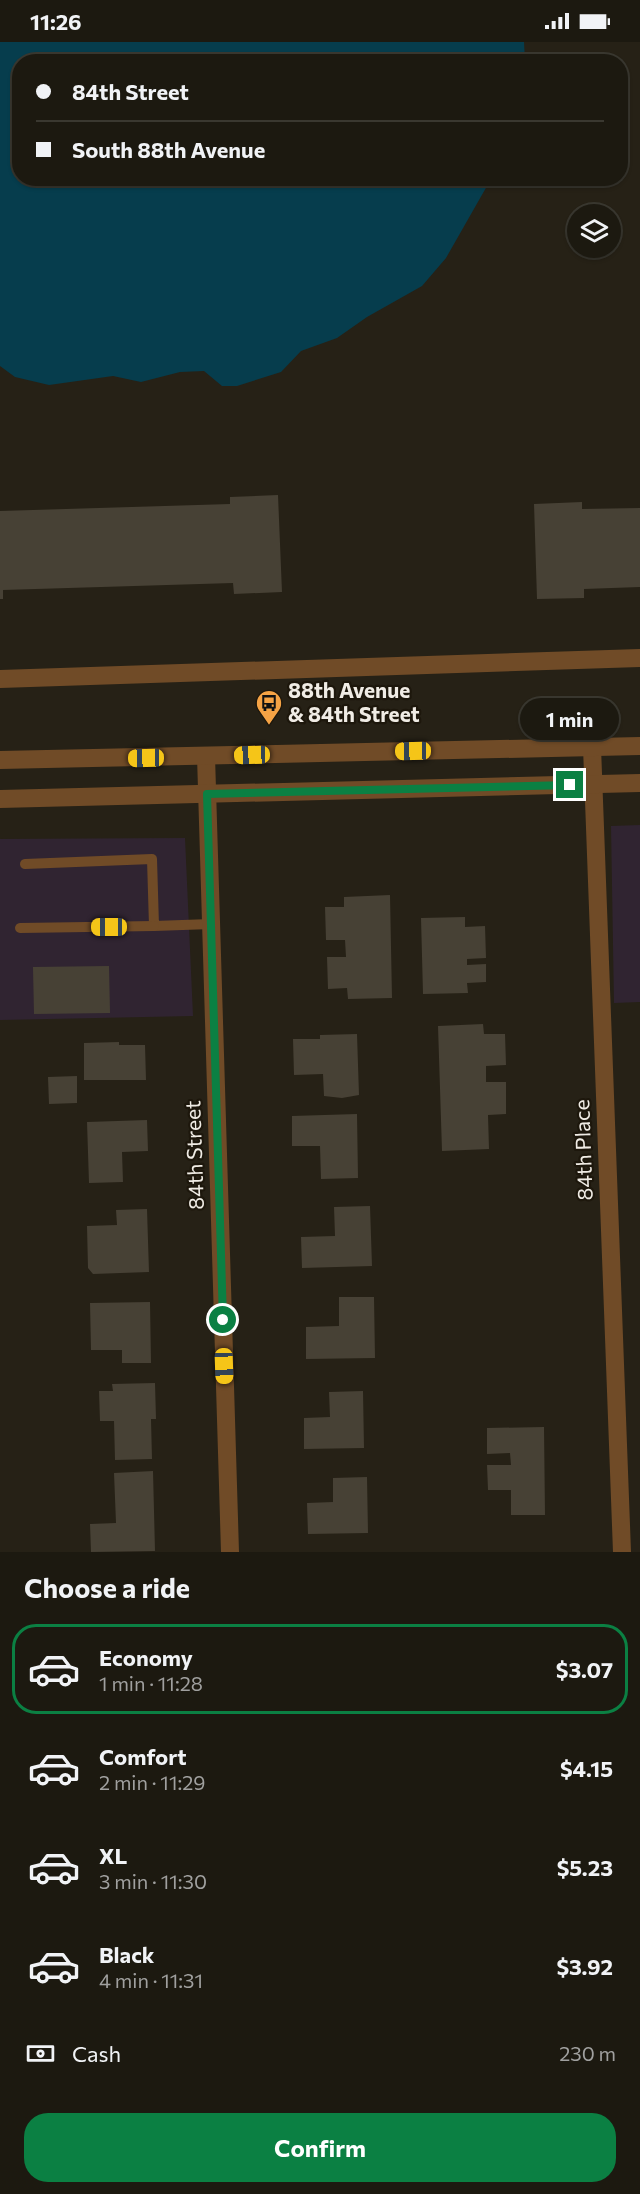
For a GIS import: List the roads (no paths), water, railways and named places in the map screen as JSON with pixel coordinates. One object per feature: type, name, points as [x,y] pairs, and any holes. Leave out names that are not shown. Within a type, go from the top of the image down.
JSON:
[{"type":"street","points":[[0,679],[640,658]]},
{"type":"street","points":[[0,760],[640,746]]},
{"type":"street","name":"84th Place","points":[[592,747],[622,1552]]},
{"type":"street","name":"84th Street","points":[[206,756],[230,1552]]},
{"type":"street","points":[[0,799],[640,783]]},
{"type":"lane","points":[[25,864],[152,859],[154,926]]},
{"type":"lane","points":[[20,928],[211,924]]},
{"type":"water","points":[[0,42],[524,42],[525,54],[12,54],[12,186],[487,186],[446,258],[422,286],[367,317],[337,338],[301,351],[281,372],[237,386],[222,386],[204,371],[180,372],[141,382],[113,376],[49,385],[15,377],[0,366]]},
{"type":"place","name":"88th Avenue & 84th Street","points":[[269,726]]}]
